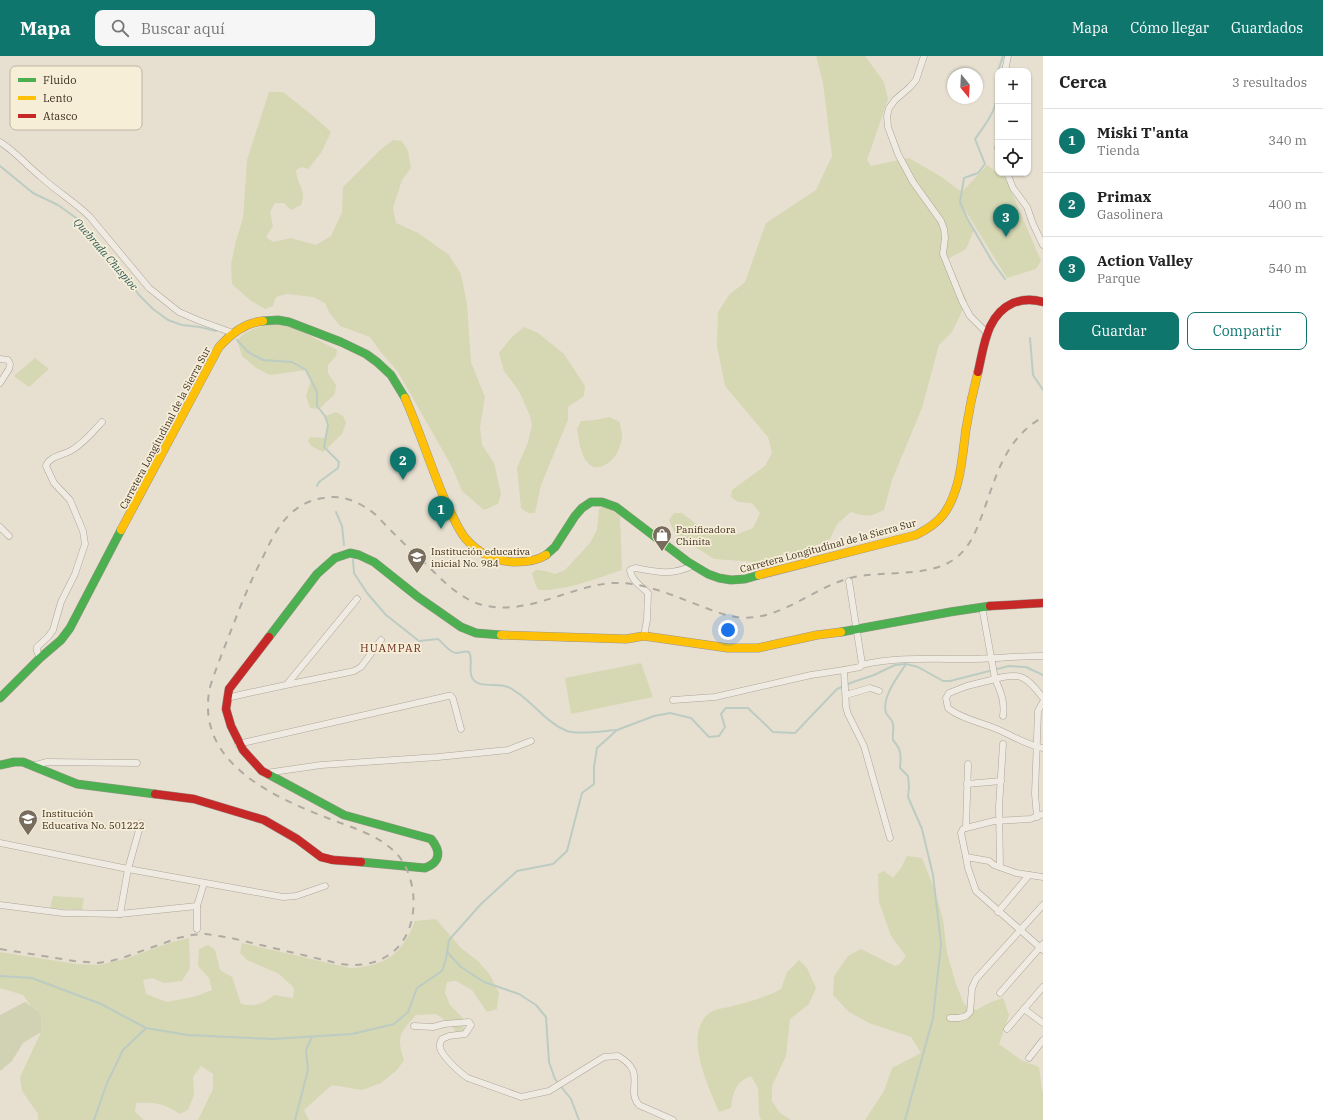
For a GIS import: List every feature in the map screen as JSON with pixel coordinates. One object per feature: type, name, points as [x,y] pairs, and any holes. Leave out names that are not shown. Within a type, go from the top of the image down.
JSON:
[{"type":"main road","name":"Carretera Longitudinal de la Sierra Sur","points":[[0,698],[40,658],[61,640],[70,628],[219,347],[233,333],[248,325],[262,321],[278,320],[290,322],[361,351],[387,370],[401,389],[442,494],[454,520],[467,540],[491,558],[519,563],[537,559],[546,555],[553,548],[580,508],[585,504],[600,502],[616,506],[692,566],[719,579],[732,580],[745,579],[916,535],[932,526],[942,516],[949,505],[957,483],[969,411],[988,334],[996,316],[1006,308],[1025,300],[1037,300],[1043,302]]},
{"type":"main road","points":[[0,764],[23,762],[78,784],[194,799],[208,803],[264,820],[298,839],[321,857],[332,860],[425,868],[433,865],[438,857],[437,846],[431,839],[344,815],[266,773],[249,759],[238,744],[226,709],[227,698],[234,682],[270,638],[317,574],[341,555],[350,553],[359,555],[374,562],[418,597],[461,627],[476,633],[493,635],[626,639],[644,636],[728,648],[746,649],[982,607],[1043,603]]},
{"type":"street","points":[[924,56],[916,80],[895,100],[889,108],[887,116],[888,127],[898,154],[913,182],[941,221],[945,238],[943,254],[962,301],[970,316],[988,334]]},
{"type":"street","points":[[1006,68],[1008,56]]},
{"type":"street","points":[[0,142],[8,147],[41,177],[80,206],[149,288],[179,312],[233,333]]},
{"type":"street","points":[[1008,176],[1013,188],[1027,207],[1032,224],[1043,245]]},
{"type":"street","points":[[0,358],[8,360],[10,364],[9,369],[0,383]]},
{"type":"street","points":[[40,658],[37,648],[53,630],[61,602],[75,574],[85,544],[83,531],[72,504],[54,483],[46,466],[47,462],[71,451],[85,441],[102,422]]},
{"type":"street","points":[[0,527],[9,536]]},
{"type":"street","points":[[644,636],[647,620],[648,593],[639,585],[631,574],[630,570],[635,568],[668,573],[692,566]]},
{"type":"street","points":[[849,581],[861,665]]},
{"type":"street","points":[[288,683],[357,599]]},
{"type":"street","points":[[982,607],[995,679],[1003,697],[1003,716]]},
{"type":"street","points":[[227,698],[288,683],[302,682],[354,671],[361,667],[381,640]]},
{"type":"street","points":[[673,700],[715,697],[811,676],[844,674],[861,665],[876,662],[918,658],[967,659],[1043,656]]},
{"type":"street","points":[[844,674],[846,707],[864,746],[890,838]]},
{"type":"street","points":[[1043,698],[1032,683],[1024,678],[1013,675],[967,686],[949,693],[946,698],[948,708],[958,714],[1036,747],[1043,748]]},
{"type":"street","points":[[845,693],[870,688],[879,691]]},
{"type":"street","points":[[238,744],[448,696],[451,696],[453,699],[461,729]]},
{"type":"street","points":[[1036,817],[1035,794],[1038,711],[1043,702]]},
{"type":"street","points":[[266,773],[321,765],[431,758],[508,750],[531,741]]},
{"type":"street","points":[[1000,867],[1003,744]]},
{"type":"street","points":[[32,766],[47,762],[137,763]]},
{"type":"street","points":[[966,828],[968,764]]},
{"type":"street","points":[[967,784],[1001,781]]},
{"type":"street","points":[[1000,993],[1042,947],[1019,930],[976,891],[968,868],[961,833],[963,829],[966,828],[1000,821],[1030,819],[1043,814]]},
{"type":"street","points":[[120,914],[128,869],[141,823]]},
{"type":"street","points":[[0,843],[128,869],[284,897],[296,896],[325,886]]},
{"type":"street","points":[[966,858],[989,861],[1016,873],[1043,877]]},
{"type":"street","points":[[998,912],[1029,875]]},
{"type":"street","points":[[197,929],[197,906],[204,883]]},
{"type":"street","points":[[0,905],[63,912],[120,914],[197,906]]},
{"type":"street","points":[[950,1018],[966,1016],[970,1012],[972,988],[976,979],[1043,905]]},
{"type":"street","points":[[1007,1029],[1043,987]]},
{"type":"street","points":[[1024,1009],[1043,1023]]},
{"type":"street","points":[[414,1026],[433,1027],[444,1024],[469,1022],[471,1025],[465,1034],[449,1036],[442,1039],[439,1045],[440,1049],[462,1075],[521,1097],[549,1091],[604,1057],[618,1056],[628,1063],[634,1073],[634,1095],[636,1103],[673,1120]]},
{"type":"street","points":[[1029,1058],[1043,1040]]},
{"type":"green space","points":[[816,56],[865,56],[884,82],[888,99],[867,160],[871,166],[909,158],[940,176],[962,192],[987,165],[995,171],[995,176],[1002,176],[1006,179],[1041,261],[1036,269],[1007,278],[962,205],[974,230],[966,249],[948,259],[967,301],[952,332],[939,345],[922,408],[892,480],[884,510],[868,516],[851,512],[837,524],[830,539],[811,548],[756,562],[714,559],[675,534],[669,520],[674,513],[682,513],[708,533],[738,534],[753,528],[760,513],[752,503],[738,502],[731,497],[732,490],[765,466],[772,453],[768,437],[725,386],[717,346],[718,312],[729,295],[745,282],[766,223],[816,190],[832,156],[823,83]]},
{"type":"green space","points":[[269,92],[283,92],[331,132],[321,153],[308,169],[302,167],[296,170],[303,194],[301,205],[291,210],[284,203],[275,203],[270,212],[273,226],[266,237],[273,242],[291,238],[316,245],[331,236],[342,212],[343,187],[380,150],[393,140],[402,141],[408,151],[411,168],[402,180],[393,208],[396,223],[418,233],[449,255],[461,274],[467,304],[471,362],[485,397],[480,427],[482,445],[494,463],[501,494],[498,504],[484,510],[462,491],[452,467],[398,372],[370,337],[340,326],[329,312],[325,303],[313,297],[287,294],[276,297],[273,306],[265,309],[251,301],[232,284],[231,264],[243,218],[247,160]]},
{"type":"green space","points":[[284,324],[337,350],[336,356],[328,365],[328,373],[336,385],[335,394],[319,409],[310,408],[306,396],[311,381],[306,370],[270,375],[256,368],[242,356],[237,340],[242,335],[259,327]]},
{"type":"green space","points":[[524,327],[538,333],[564,354],[585,386],[584,396],[568,407],[568,420],[541,485],[535,513],[528,513],[521,508],[517,468],[528,442],[532,425],[530,416],[519,391],[504,371],[499,353],[511,338]]},
{"type":"green space","points":[[35,358],[49,369],[29,387],[14,376]]},
{"type":"green space","points":[[336,412],[343,416],[346,423],[342,434],[323,452],[311,446],[308,441],[310,437],[325,438],[328,425],[325,416]]},
{"type":"green space","points":[[609,417],[620,422],[622,436],[620,446],[615,456],[608,463],[600,467],[596,467],[589,464],[584,457],[579,443],[577,429],[581,421]]},
{"type":"green space","points":[[605,504],[620,516],[622,570],[571,586],[549,590],[539,590],[536,586],[532,573],[536,570],[555,574],[565,570],[590,543],[597,530],[599,509]]},
{"type":"green space","points":[[641,663],[653,697],[571,714],[565,678]]},
{"type":"green space","points":[[907,856],[922,858],[934,888],[943,919],[947,953],[956,984],[964,1004],[976,1010],[991,1002],[1003,998],[1009,1015],[999,1044],[1021,1060],[1039,1067],[1043,1092],[1043,1120],[865,1120],[884,1091],[892,1068],[921,1053],[911,1037],[869,1023],[849,1012],[833,995],[834,976],[848,956],[861,949],[895,966],[900,964],[906,956],[891,936],[879,902],[878,874],[884,871],[893,878],[901,868]]},
{"type":"green space","points":[[53,896],[84,898],[82,910],[50,908]]},
{"type":"green space","points":[[436,919],[461,948],[478,961],[490,975],[499,993],[497,1009],[487,1012],[472,990],[456,981],[447,982],[445,993],[450,1005],[463,1018],[464,1032],[457,1033],[449,1023],[436,1014],[416,1015],[406,1026],[401,1035],[400,1045],[404,1060],[397,1070],[381,1083],[362,1090],[332,1085],[304,1110],[309,1120],[198,1120],[213,1089],[213,1074],[201,1066],[193,1077],[194,1095],[188,1110],[180,1114],[159,1104],[136,1103],[135,1112],[144,1120],[38,1120],[38,1114],[22,1091],[20,1077],[41,1032],[42,1019],[37,1010],[31,1006],[23,995],[0,988],[0,952],[76,964],[98,965],[125,959],[169,943],[189,938],[190,968],[182,981],[164,983],[152,978],[143,980],[146,994],[167,1002],[197,996],[212,990],[209,978],[198,966],[199,949],[208,945],[215,950],[220,970],[232,977],[241,1004],[255,1005],[266,1001],[274,995],[293,998],[294,988],[279,974],[247,960],[240,953],[242,943],[350,968],[362,967],[383,961],[398,950],[405,942],[415,921]]},
{"type":"green space","points":[[799,960],[807,968],[816,988],[809,1004],[790,1019],[786,1056],[772,1086],[772,1101],[780,1113],[791,1120],[761,1120],[759,1115],[758,1088],[751,1076],[741,1081],[738,1085],[731,1108],[719,1112],[709,1089],[700,1060],[698,1033],[702,1021],[713,1011],[756,1000],[781,989],[787,972]]},
{"type":"green space","points":[[25,1002],[40,1014],[42,1020],[41,1032],[23,1043],[12,1061],[0,1071],[0,1015]]},
{"type":"waterway","points":[[999,68],[1003,56]]},
{"type":"waterway","points":[[996,104],[989,119],[975,139],[985,164],[978,173],[964,178],[960,202],[967,218],[992,261],[1005,279]]},
{"type":"waterway","name":"Quebrada Chuspioc","points":[[0,166],[33,193],[58,205],[79,220],[128,279],[139,295],[153,309],[168,320],[182,325],[216,331]]},
{"type":"waterway","points":[[1030,338],[1033,375],[1043,390]]},
{"type":"waterway","name":"Quebrada Chuspioc","points":[[237,340],[248,352],[263,360],[292,362],[306,370],[317,392],[317,406],[325,416],[328,425],[324,447],[339,462],[338,468],[319,482],[317,486]]},
{"type":"waterway","name":"Quebrada Chuspioc","points":[[336,512],[342,526],[344,545]]},
{"type":"waterway","name":"Quebrada Chuspioc","points":[[353,560],[354,573],[367,593],[386,615],[419,641],[438,639],[454,653],[469,652],[471,659],[471,676],[476,682],[484,685],[499,685],[508,687],[524,697],[551,722],[567,731],[584,733],[616,730]]},
{"type":"waterway","points":[[0,976],[32,978],[101,1004],[146,1028],[188,1035],[272,1039],[352,1034],[394,1024],[408,1012],[417,988],[442,971],[446,959],[449,940],[481,904],[517,871],[553,864],[567,851],[582,793],[594,784],[594,767],[597,748],[617,730],[654,716],[670,713],[691,718],[709,737],[719,736],[725,727],[721,714],[726,708],[748,708],[773,732],[795,733],[837,689],[874,675],[895,665],[906,664],[918,667],[943,681],[950,681],[1009,666],[1026,667],[1043,675]]},
{"type":"waterway","points":[[905,1120],[933,1018],[941,944],[933,875],[922,829],[908,797],[908,776],[900,768],[900,753],[893,740],[893,723],[886,713],[885,707],[891,687],[906,664]]},
{"type":"waterway","points":[[447,952],[461,967],[484,982],[519,994],[536,1005],[546,1017],[549,1062],[555,1079],[571,1099],[579,1120]]},
{"type":"waterway","points":[[94,1120],[107,1083],[123,1050],[145,1029]]},
{"type":"waterway","points":[[295,1120],[308,1070],[306,1050],[312,1037]]},
{"type":"railway","points":[[0,949],[74,961],[98,963],[125,957],[178,938],[206,934],[231,938],[341,964],[358,965],[373,962],[386,957],[397,948],[405,937],[411,924],[413,892],[408,872],[397,854],[390,847],[374,837],[285,800],[243,773],[226,756],[214,736],[208,713],[210,687],[249,586],[279,527],[293,511],[302,505],[323,498],[337,497],[351,500],[364,506],[376,515],[455,591],[479,604],[496,607],[513,607],[546,600],[596,585],[625,583],[661,591],[726,615],[752,617],[767,615],[781,610],[822,589],[850,578],[930,569],[942,566],[953,560],[967,547],[973,536],[997,475],[1010,449],[1029,426],[1043,417]]},
{"type":"traffic: fast","points":[[263,321],[278,320],[289,322],[341,342],[366,354],[391,375],[405,398]]},
{"type":"traffic: fast","points":[[546,555],[555,547],[575,516],[582,508],[591,502],[602,502],[616,507],[688,562],[708,574],[731,580],[745,579],[759,575]]},
{"type":"traffic: fast","points":[[0,698],[40,658],[61,640],[70,628],[121,530]]},
{"type":"traffic: fast","points":[[269,637],[317,574],[335,558],[350,553],[359,555],[374,562],[418,597],[461,627],[476,633],[501,635]]},
{"type":"traffic: fast","points":[[841,632],[990,606]]},
{"type":"traffic: fast","points":[[0,765],[23,762],[77,784],[155,794]]},
{"type":"traffic: fast","points":[[268,774],[344,815],[431,839],[438,852],[437,859],[434,863],[425,868],[361,862]]},
{"type":"traffic: slow","points":[[121,530],[219,347],[238,330],[250,324],[263,321]]},
{"type":"traffic: slow","points":[[759,575],[916,535],[937,521],[949,506],[957,485],[962,462],[968,415],[978,372]]},
{"type":"traffic: slow","points":[[405,398],[448,507],[458,528],[466,539],[482,553],[500,560],[514,562],[527,561],[539,559],[546,555]]},
{"type":"traffic: slow","points":[[501,635],[626,639],[644,636],[728,648],[758,648],[817,635],[841,632]]},
{"type":"traffic: jam","points":[[978,372],[985,342],[997,315],[1004,308],[1020,301],[1036,300],[1043,302]]},
{"type":"traffic: jam","points":[[990,606],[1043,603]]},
{"type":"traffic: jam","points":[[268,774],[262,771],[243,750],[231,726],[226,709],[229,689],[269,637]]},
{"type":"traffic: jam","points":[[155,794],[194,799],[264,820],[297,839],[321,857],[333,860],[361,862]]},
{"type":"place","name":"Action Valley","points":[[1006,237]]},
{"type":"place","name":"Primax","points":[[403,480]]},
{"type":"place","name":"Miski T'anta","points":[[441,529]]},
{"type":"place","name":"Panificadora Chinita","points":[[662,552]]},
{"type":"place","name":"Institución educativa inicial No. 984","points":[[417,574]]},
{"type":"place","name":"Institución Educativa No. 501222","points":[[28,836]]},
{"type":"district","name":"HUAMPAR","points":[[391,648]]}]
